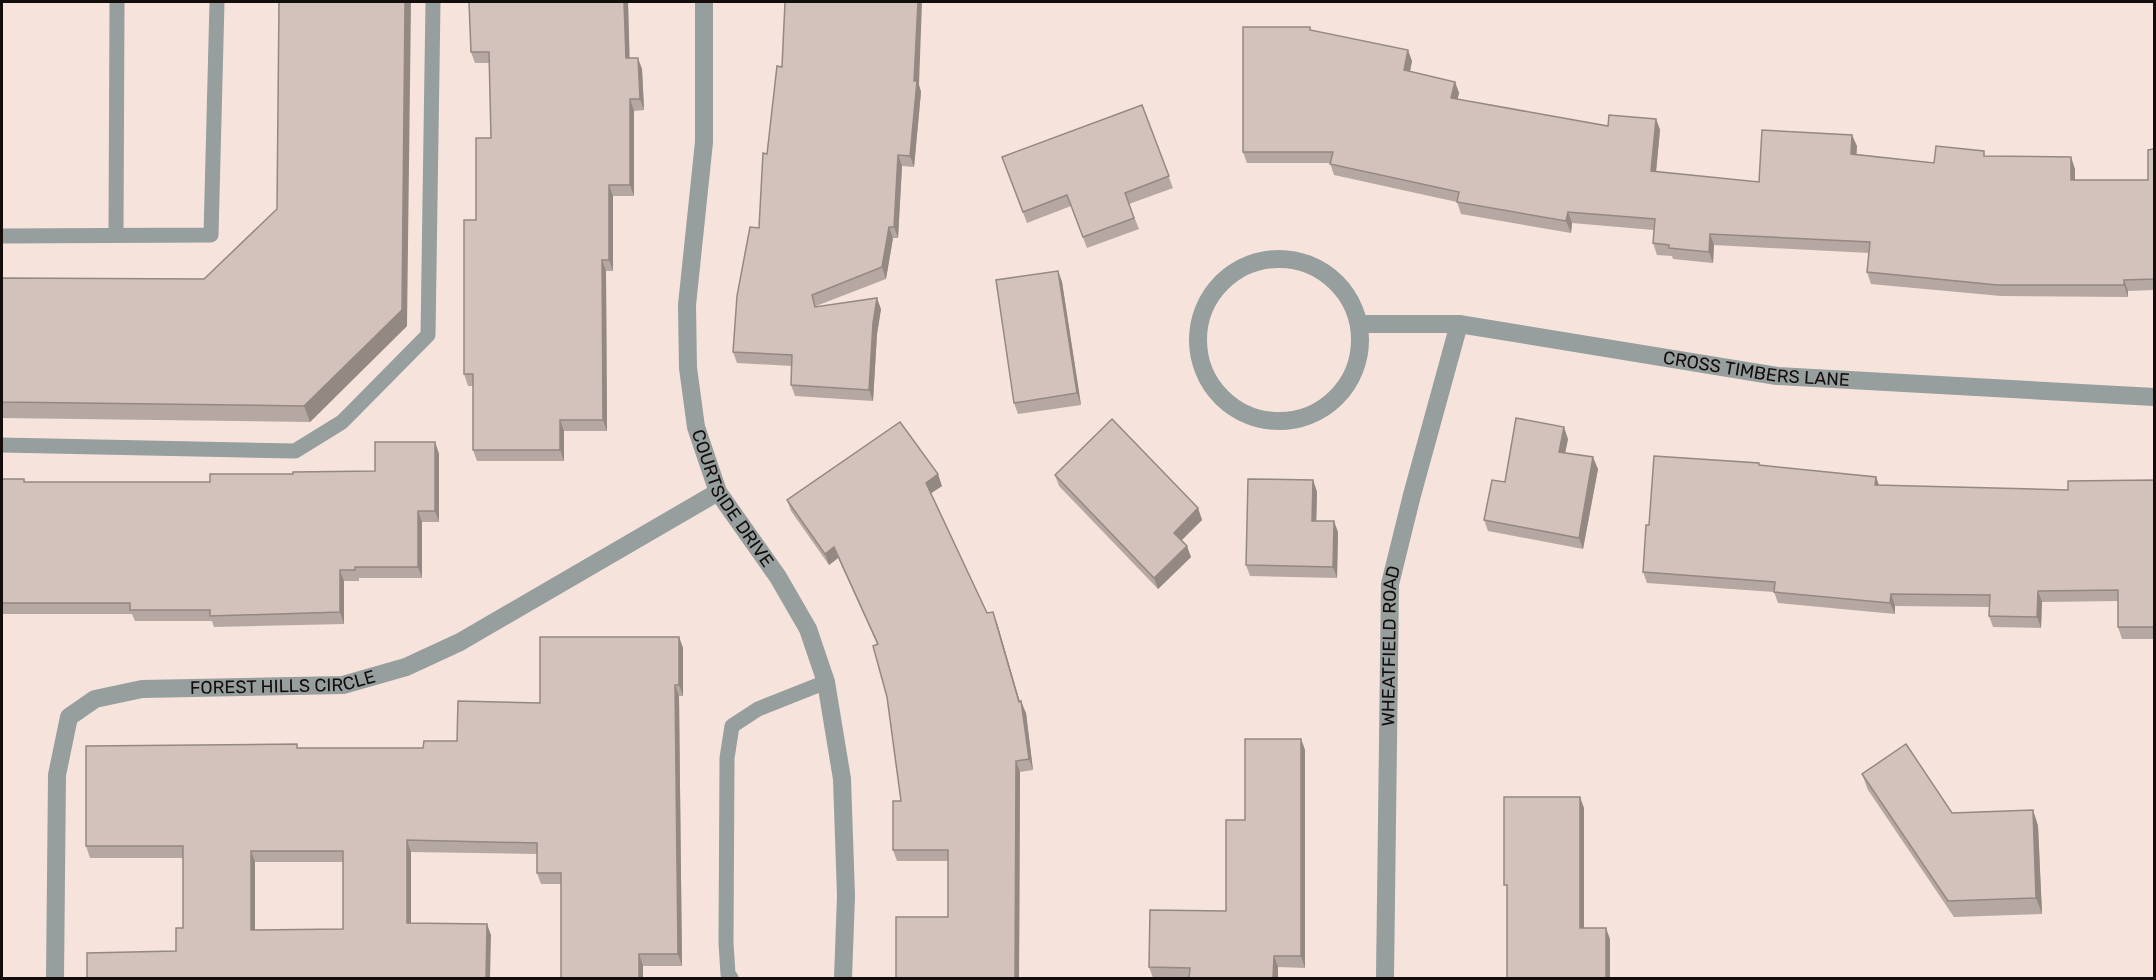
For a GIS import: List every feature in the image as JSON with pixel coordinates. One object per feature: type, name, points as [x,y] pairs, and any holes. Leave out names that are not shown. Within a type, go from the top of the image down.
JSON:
[{"type":"street","name":"COURTSIDE DRIVE","points":[[704,2],[704,142],[687,304],[688,368],[696,428],[718,492],[778,577],[808,630],[826,682],[842,778],[846,896],[843,978]]},
{"type":"street","points":[[1273,257],[1312,264],[1344,288],[1361,324],[1358,363],[1339,397],[1304,418],[1265,421],[1228,405],[1204,375],[1196,335],[1207,297],[1235,269],[1273,257]]},
{"type":"street","name":"CROSS TIMBERS LANE","points":[[1361,324],[1459,324],[1777,376],[2154,397]]},
{"type":"street","name":"WHEATFIELD ROAD","points":[[1385,978],[1390,584],[1459,324]]},
{"type":"street","name":"FOREST HILLS CIRCLE","points":[[55,978],[57,775],[69,717],[95,699],[142,689],[343,685],[406,667],[460,642],[718,492]]},
{"type":"lane","points":[[116,235],[117,2]]},
{"type":"lane","points":[[2,236],[211,235],[217,2]]},
{"type":"lane","points":[[2,445],[295,451],[342,422],[428,335],[433,2]]},
{"type":"lane","points":[[731,978],[728,974],[726,943],[727,769],[732,726],[758,709],[826,682]]},
{"type":"building","points":[[279,2],[405,2],[402,310],[304,406],[2,402],[2,278],[204,279],[277,209]]},
{"type":"building","points":[[469,2],[624,2],[626,58],[638,58],[640,99],[630,99],[630,185],[609,185],[609,260],[602,260],[603,420],[560,420],[560,450],[473,450],[473,374],[464,374],[464,220],[476,220],[476,138],[491,138],[489,52],[471,52]]},
{"type":"building","points":[[785,2],[918,2],[914,81],[917,81],[910,156],[898,155],[894,227],[889,227],[882,267],[812,295],[815,307],[877,298],[873,323],[869,390],[791,385],[792,355],[733,352],[737,296],[750,227],[759,228],[763,153],[767,154],[777,66],[782,67]]},
{"type":"building","points":[[1243,27],[1310,27],[1310,30],[1408,50],[1404,70],[1455,82],[1451,98],[1608,126],[1609,115],[1656,119],[1651,171],[1759,182],[1762,130],[1852,135],[1851,154],[1934,163],[1936,146],[1984,151],[1984,156],[2071,157],[2071,180],[2148,180],[2148,150],[2154,149],[2154,279],[2124,280],[2124,285],[1997,285],[1867,272],[1870,242],[1710,234],[1709,252],[1669,248],[1669,245],[1653,243],[1655,219],[1568,212],[1566,221],[1457,202],[1459,192],[1330,164],[1333,152],[1243,152]]},
{"type":"building","points":[[1142,105],[1169,176],[1125,193],[1134,218],[1083,237],[1067,195],[1023,212],[1002,157]]},
{"type":"building","points":[[1058,271],[1077,393],[1014,403],[996,280]]},
{"type":"building","points":[[1516,418],[1564,427],[1559,452],[1593,457],[1579,538],[1484,520],[1492,480],[1505,482]]},
{"type":"building","points":[[1112,419],[1198,508],[1174,533],[1187,546],[1154,578],[1055,475]]},
{"type":"building","points":[[900,422],[938,474],[926,483],[987,613],[993,612],[1019,702],[1021,701],[1029,759],[1016,761],[1015,978],[896,978],[896,917],[948,917],[948,850],[893,850],[893,801],[901,801],[887,697],[873,646],[878,644],[834,547],[825,554],[787,500]]},
{"type":"building","points":[[375,442],[435,442],[435,511],[418,511],[418,567],[355,567],[355,570],[340,570],[340,612],[210,616],[210,610],[130,610],[130,603],[2,603],[2,479],[24,479],[24,482],[210,482],[210,474],[375,471]]},
{"type":"building","points":[[1654,456],[1759,463],[1759,465],[1876,477],[1875,485],[2068,490],[2068,481],[2154,480],[2154,627],[2118,627],[2118,590],[2038,591],[2037,617],[1989,616],[1990,595],[1891,594],[1890,603],[1774,592],[1775,582],[1643,572]]},
{"type":"building","points":[[1248,479],[1313,480],[1312,521],[1334,521],[1333,567],[1246,565]]},
{"type":"building","points":[[540,637],[679,637],[679,685],[675,685],[678,954],[639,954],[639,978],[561,978],[561,873],[537,873],[537,843],[407,840],[407,923],[487,924],[486,978],[87,978],[87,953],[176,951],[176,928],[183,928],[183,846],[86,846],[86,746],[297,744],[297,748],[423,748],[424,741],[457,741],[458,701],[540,703]],"holes":[[[251,851],[343,851],[343,929],[251,930]]]},
{"type":"building","points":[[1245,739],[1301,739],[1301,956],[1274,956],[1273,978],[1189,978],[1190,968],[1149,967],[1150,910],[1226,911],[1226,820],[1245,820]]},
{"type":"building","points":[[1906,744],[1952,813],[2033,810],[2036,898],[1948,901],[1862,774]]},
{"type":"building","points":[[1504,797],[1580,797],[1580,928],[1606,928],[1606,978],[1507,978]]}]
